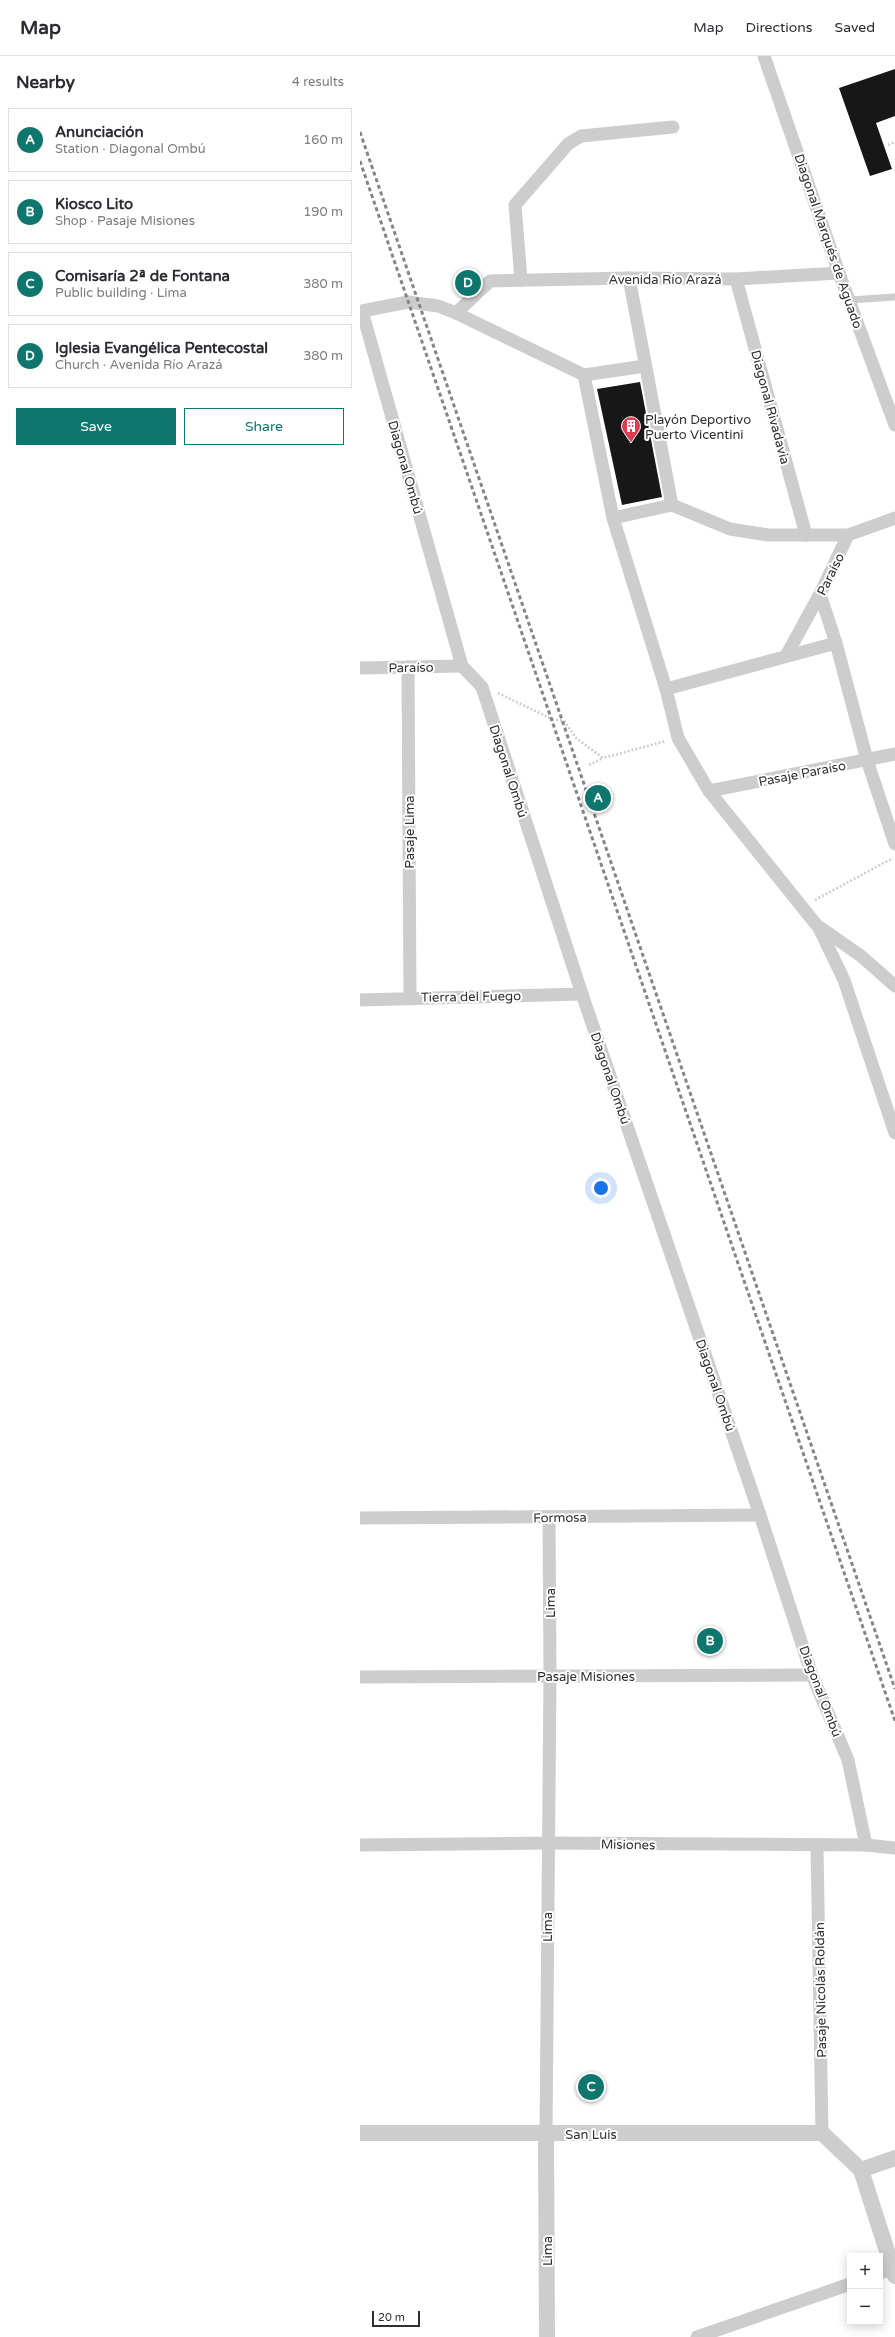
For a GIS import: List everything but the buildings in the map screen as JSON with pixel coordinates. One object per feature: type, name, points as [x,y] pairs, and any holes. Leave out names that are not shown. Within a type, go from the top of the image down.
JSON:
[{"type":"street","name":"Diagonal Marqués de Aguado","points":[[764,56],[839,273],[895,425]]},
{"type":"street","points":[[521,280],[515,205],[568,144],[582,136],[673,127]]},
{"type":"street","name":"Avenida Río Arazá","points":[[456,313],[490,281],[629,278],[736,279],[839,273]]},
{"type":"street","points":[[629,278],[672,505]]},
{"type":"street","name":"Diagonal Rivadavia","points":[[736,279],[806,534]]},
{"type":"street","name":"Diagonal Ombú","points":[[456,313],[438,306],[408,302],[362,311],[462,666],[482,687],[582,994],[760,1515],[812,1675],[848,1760],[866,1845]]},
{"type":"street","points":[[456,313],[584,375],[645,366]]},
{"type":"street","points":[[584,375],[613,518],[666,690],[678,738],[709,791],[819,928],[844,980],[895,1133]]},
{"type":"street","points":[[613,518],[672,505],[730,529],[768,534],[848,535],[895,518]]},
{"type":"street","name":"Paraíso","points":[[786,656],[820,594],[848,535]]},
{"type":"street","points":[[820,594],[836,642],[867,760],[895,844]]},
{"type":"street","points":[[666,690],[836,642]]},
{"type":"street","name":"Paraíso","points":[[360,668],[462,666]]},
{"type":"street","name":"Pasaje Lima","points":[[408,667],[410,998]]},
{"type":"street","name":"Pasaje Paraíso","points":[[709,791],[895,754]]},
{"type":"street","points":[[819,928],[861,956],[895,986]]},
{"type":"street","name":"Tierra del Fuego","points":[[360,1000],[582,994]]},
{"type":"street","name":"Formosa","points":[[360,1518],[760,1515]]},
{"type":"street","name":"Lima","points":[[547,2337],[546,2134],[550,1676],[549,1517]]},
{"type":"street","name":"Pasaje Misiones","points":[[360,1677],[812,1675]]},
{"type":"street","name":"Misiones","points":[[360,1845],[548,1843],[817,1846],[866,1845],[895,1848]]},
{"type":"street","name":"Pasaje Nicolás Roldán","points":[[817,1846],[822,2133]]},
{"type":"street","name":"San Luis","points":[[360,2133],[822,2133]]},
{"type":"street","points":[[822,2133],[861,2170],[889,2273]]},
{"type":"street","points":[[861,2170],[895,2158]]},
{"type":"street","points":[[697,2337],[847,2285]]},
{"type":"lane","points":[[849,300],[895,297]]},
{"type":"path","points":[[888,145],[895,142]]},
{"type":"path","points":[[482,687],[552,719],[564,720],[576,738],[602,758]]},
{"type":"path","points":[[589,765],[602,758],[678,738]]},
{"type":"path","points":[[802,907],[895,856]]},
{"type":"railway","points":[[360,132],[895,1689]]},
{"type":"railway","points":[[360,161],[895,1721]]},
{"type":"place","name":"Iglesia Evangélica Pentecostal","points":[[468,283]]},
{"type":"place","name":"Playón Deportivo Puerto Vicentini","points":[[631,443]]},
{"type":"place","name":"Anunciación","points":[[598,798]]},
{"type":"place","name":"Kiosco Lito","points":[[710,1641]]},
{"type":"place","name":"Comisaría 2ª de Fontana","points":[[591,2087]]}]
